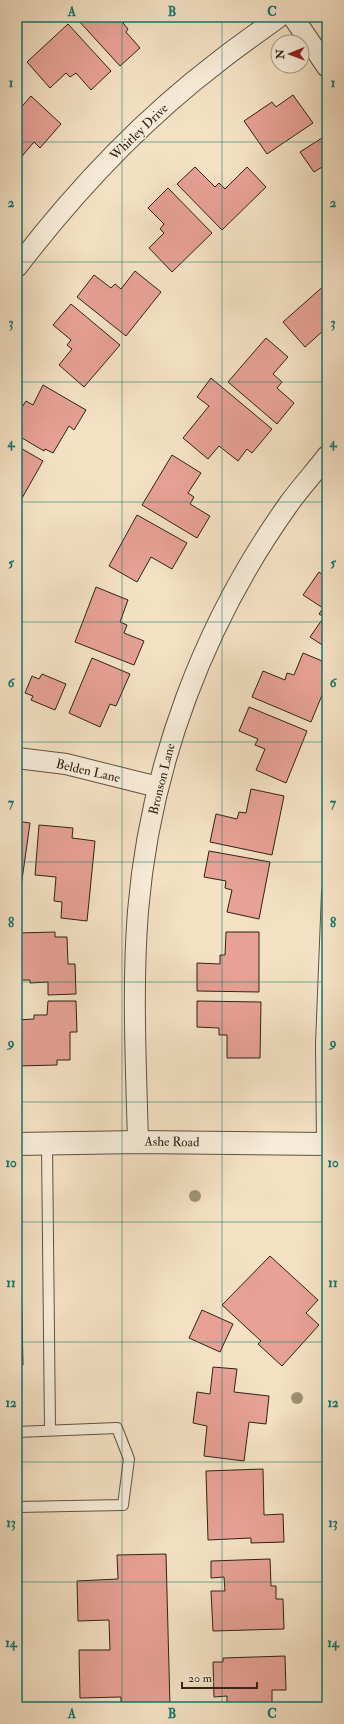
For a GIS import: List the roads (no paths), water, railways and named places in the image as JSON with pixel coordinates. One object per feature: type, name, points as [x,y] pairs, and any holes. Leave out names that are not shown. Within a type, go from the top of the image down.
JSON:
[{"type":"street","name":"Whitley Drive","points":[[17,267],[42,234],[96,173],[155,116],[217,62],[279,17]]},
{"type":"street","points":[[293,17],[327,67]]},
{"type":"street","name":"Bronson Lane","points":[[138,1142],[135,981],[138,910],[145,854],[158,787],[188,692],[216,627],[249,565],[288,505],[327,456]]},
{"type":"street","name":"Belden Lane","points":[[17,758],[66,764],[158,787]]},
{"type":"street","name":"Ashe Road","points":[[17,1144],[138,1142],[325,1144]]},
{"type":"lane","points":[[325,1144],[321,1044],[327,892]]},
{"type":"lane","points":[[47,1144],[50,1430]]},
{"type":"lane","points":[[17,1432],[117,1428],[129,1459],[123,1505],[17,1507]]}]
